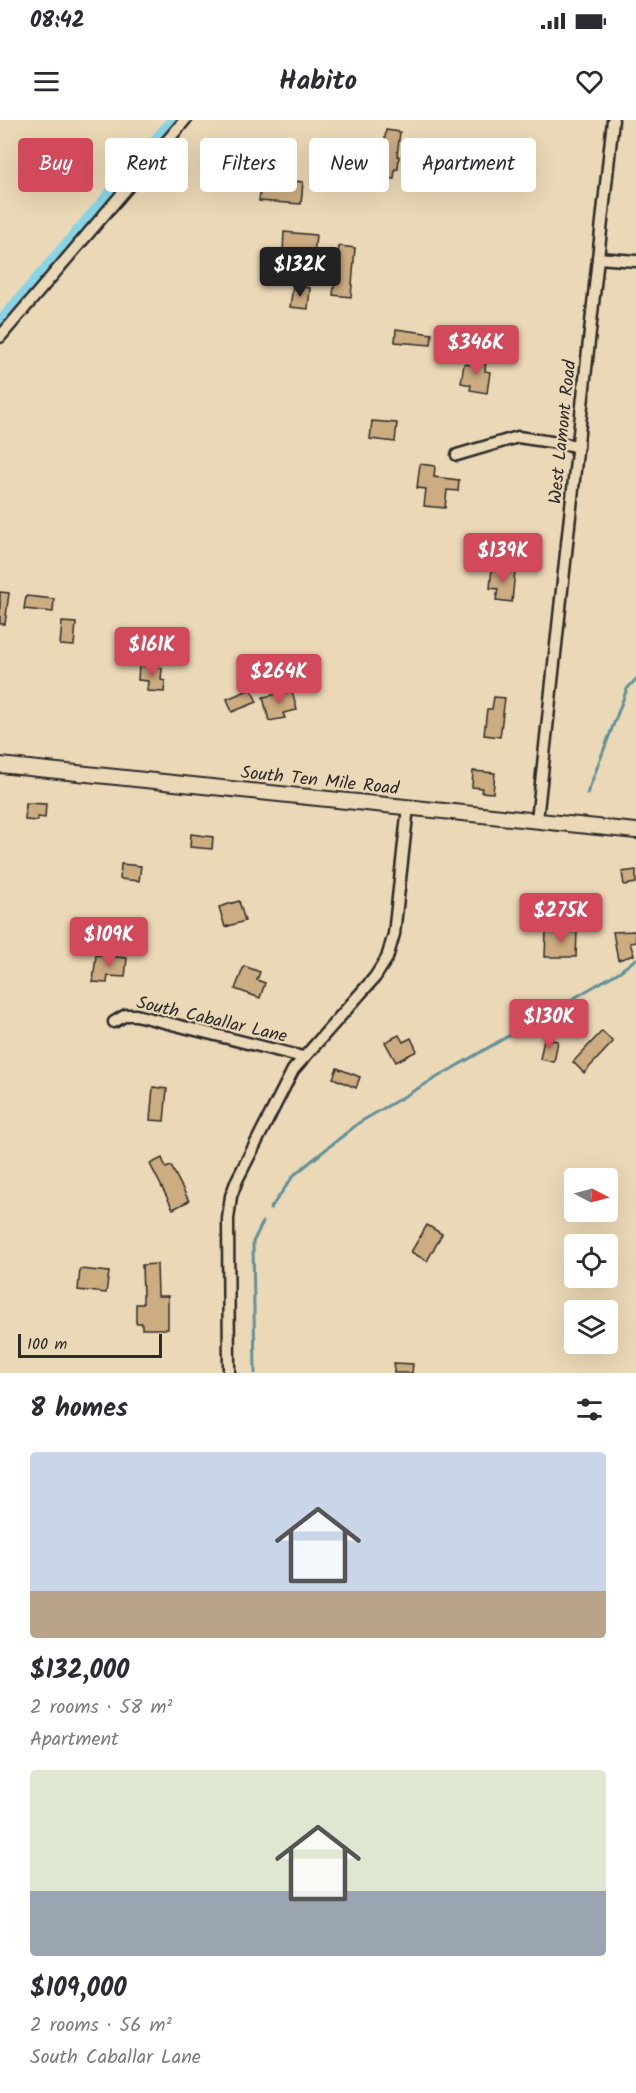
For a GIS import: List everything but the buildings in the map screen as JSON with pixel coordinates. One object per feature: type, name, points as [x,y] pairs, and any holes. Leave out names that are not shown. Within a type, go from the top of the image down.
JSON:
[{"type":"main road","name":"South Ten Mile Road","points":[[0,765],[636,831]]},
{"type":"street","points":[[0,337],[185,120]]},
{"type":"street","name":"West Lamont Road","points":[[537,820],[613,120]]},
{"type":"street","points":[[598,258],[636,261]]},
{"type":"street","points":[[458,455],[518,437],[578,446]]},
{"type":"street","points":[[229,1373],[228,1219],[231,1196],[287,1081],[303,1057],[375,977],[387,958],[394,934],[408,807]]},
{"type":"street","name":"South Caballar Lane","points":[[114,1022],[126,1015],[136,1015],[303,1057]]},
{"type":"waterway","points":[[0,321],[172,120]]},
{"type":"waterway","points":[[587,794],[627,689],[636,679]]},
{"type":"waterway","points":[[270,1209],[294,1175],[360,1122],[619,972],[636,959]]},
{"type":"waterway","points":[[255,1373],[253,1242],[263,1222]]}]
